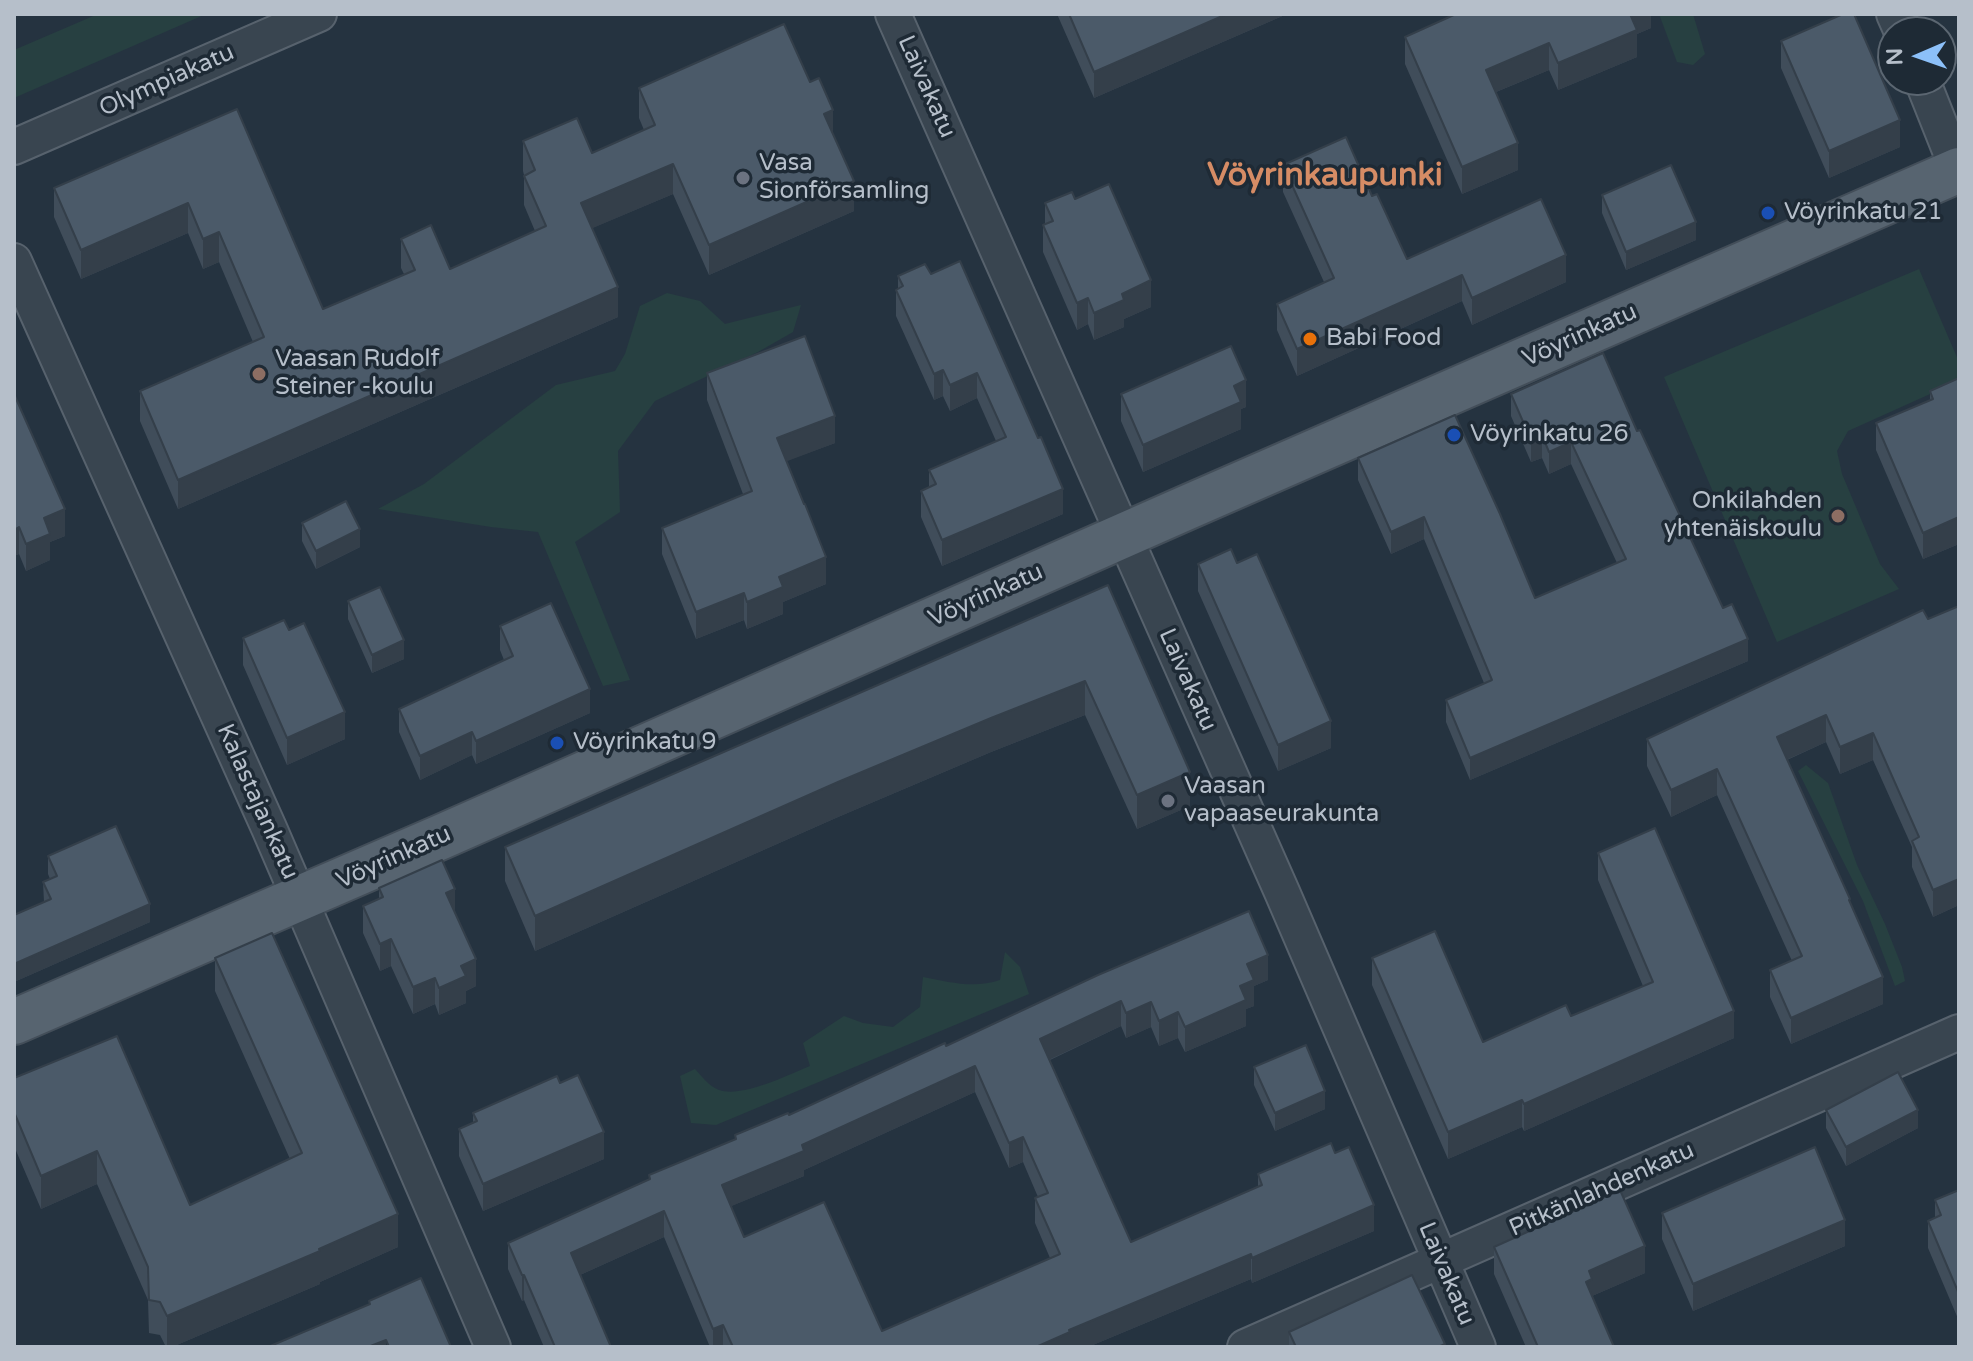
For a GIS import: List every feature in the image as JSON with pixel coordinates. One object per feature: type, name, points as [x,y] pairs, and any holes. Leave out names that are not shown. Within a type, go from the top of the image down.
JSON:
[{"type":"main road","name":"Vöyrinkatu","points":[[14,1022],[1959,171]]},
{"type":"street","name":"Olympiakatu","points":[[14,147],[319,14]]},
{"type":"street","name":"Laivakatu","points":[[893,14],[1282,892],[1478,1347]]},
{"type":"street","points":[[1929,96],[1959,171]]},
{"type":"street","name":"Kalastajankatu","points":[[14,261],[263,814],[493,1347]]},
{"type":"street","name":"Pitkänlahdenkatu","points":[[1245,1347],[1959,1032]]},
{"type":"green space","points":[[98,14],[206,14],[14,98],[14,50]]},
{"type":"green space","points":[[1659,14],[1693,14],[1705,54],[1693,65],[1677,62]]},
{"type":"green space","points":[[1919,269],[1959,362],[1959,381],[1848,431],[1837,451],[1842,474],[1880,564],[1899,589],[1777,642],[1664,377]]},
{"type":"green space","points":[[667,293],[700,301],[725,324],[801,305],[793,332],[655,401],[618,451],[620,512],[575,542],[630,680],[603,686],[538,532],[378,509],[424,484],[556,385],[615,371],[625,354],[640,306]]},
{"type":"green space","points":[[1806,765],[1828,783],[1857,865],[1885,924],[1905,981],[1895,986],[1863,901],[1798,771]]},
{"type":"green space","points":[[1005,952],[1020,967],[1029,994],[716,1125],[691,1123],[680,1076],[695,1069],[712,1086],[729,1092],[778,1080],[810,1066],[803,1043],[844,1016],[863,1023],[893,1027],[920,1007],[923,977],[971,984],[1000,980]]},
{"type":"building","points":[[1069,14],[1227,14],[1094,72]]},
{"type":"building","points":[[1456,14],[1630,14],[1637,30],[1558,63],[1549,43],[1486,70],[1518,143],[1462,167],[1405,37]]},
{"type":"building","points":[[1843,14],[1854,14],[1877,67],[1877,96],[1890,96],[1900,120],[1829,151],[1781,41]]},
{"type":"building","points":[[784,24],[810,82],[819,78],[833,110],[824,114],[854,181],[709,245],[673,164],[581,203],[618,287],[178,480],[140,391],[264,337],[219,232],[203,239],[188,203],[81,250],[54,188],[237,109],[323,309],[415,270],[401,239],[431,225],[450,269],[546,226],[524,176],[535,170],[523,141],[577,118],[592,153],[655,125],[639,88]]},
{"type":"building","points":[[1346,137],[1372,196],[1377,194],[1407,259],[1541,199],[1566,255],[1472,298],[1462,275],[1297,349],[1277,304],[1334,278],[1283,165]]},
{"type":"building","points":[[1671,165],[1696,222],[1626,252],[1602,195]]},
{"type":"building","points":[[1109,184],[1151,280],[1122,294],[1124,300],[1094,313],[1088,298],[1077,303],[1043,225],[1053,221],[1045,203],[1072,192],[1075,199]]},
{"type":"building","points":[[960,261],[1063,489],[942,540],[921,491],[936,484],[929,470],[1006,437],[977,373],[950,385],[943,370],[934,374],[896,290],[903,286],[898,276],[925,264],[931,274]]},
{"type":"building","points":[[805,336],[835,416],[777,438],[826,557],[779,577],[783,587],[747,602],[744,593],[696,612],[662,528],[752,491],[707,373]]},
{"type":"building","points":[[1231,346],[1246,380],[1234,386],[1241,402],[1143,445],[1121,394]]},
{"type":"building","points":[[1603,353],[1637,431],[1640,430],[1723,608],[1732,604],[1748,639],[1470,758],[1446,700],[1492,680],[1424,517],[1391,532],[1358,458],[1455,415],[1535,598],[1626,559],[1571,442],[1549,452],[1542,435],[1531,440],[1511,394]]},
{"type":"building","points":[[1959,378],[1959,517],[1923,533],[1876,423],[1933,399],[1930,391]]},
{"type":"building","points":[[14,394],[65,509],[44,518],[50,534],[26,544],[19,527],[14,530]]},
{"type":"building","points":[[346,501],[360,529],[316,551],[302,523]]},
{"type":"building","points":[[1231,549],[1237,563],[1257,554],[1331,721],[1278,745],[1198,564]]},
{"type":"building","points":[[1108,585],[1190,772],[1137,795],[1085,681],[838,782],[535,916],[505,847]]},
{"type":"building","points":[[380,587],[404,640],[372,655],[348,601]]},
{"type":"building","points":[[551,603],[590,689],[476,741],[472,732],[420,756],[399,709],[513,656],[500,626]]},
{"type":"building","points":[[1959,606],[1959,879],[1933,890],[1912,841],[1919,837],[1873,733],[1840,747],[1826,715],[1777,737],[1883,977],[1791,1018],[1770,970],[1802,956],[1717,769],[1671,790],[1647,739],[1923,610],[1928,619]]},
{"type":"building","points":[[284,620],[289,630],[304,623],[345,712],[287,738],[243,638]]},
{"type":"building","points":[[116,826],[150,904],[14,964],[14,915],[51,899],[43,882],[57,876],[48,856]]},
{"type":"building","points":[[1655,828],[1734,1011],[1524,1104],[1522,1100],[1448,1132],[1372,958],[1435,931],[1483,1042],[1566,1005],[1571,1016],[1653,982],[1598,853]]},
{"type":"building","points":[[442,860],[455,889],[446,893],[476,959],[461,966],[466,976],[439,988],[435,978],[413,987],[391,939],[380,944],[363,906],[383,897],[379,888]]},
{"type":"building","points":[[1249,911],[1268,955],[1247,964],[1254,980],[1240,986],[1246,1000],[1185,1027],[1178,1012],[1159,1021],[1151,1002],[1126,1013],[1121,1001],[1040,1039],[1131,1242],[1262,1185],[1258,1174],[1331,1143],[1335,1153],[1349,1147],[1374,1205],[1252,1258],[1251,1254],[1069,1330],[1036,1347],[733,1347],[723,1325],[713,1329],[664,1211],[571,1253],[611,1347],[555,1347],[508,1243],[650,1179],[649,1175],[736,1139],[735,1135],[789,1115],[945,1043],[946,1046],[1098,975]],"holes":[[[975,1066],[1009,1143],[1023,1137],[1048,1193],[1035,1198],[1060,1254],[882,1331],[824,1202],[744,1237],[722,1185],[804,1151],[802,1145]]]},
{"type":"building","points":[[272,933],[398,1214],[167,1316],[160,1302],[149,1300],[148,1267],[97,1151],[41,1176],[14,1112],[14,1078],[117,1036],[190,1205],[302,1153],[215,958]]},
{"type":"building","points":[[1306,1045],[1325,1091],[1275,1113],[1254,1067]]},
{"type":"building","points":[[1898,1072],[1918,1110],[1846,1147],[1826,1110]]},
{"type":"building","points":[[578,1075],[604,1132],[483,1184],[459,1129],[477,1121],[473,1113],[557,1076],[560,1083]]},
{"type":"building","points":[[1815,1147],[1845,1220],[1693,1284],[1662,1213]]},
{"type":"building","points":[[1620,1190],[1645,1246],[1589,1271],[1592,1279],[1586,1282],[1614,1347],[1538,1347],[1494,1247]]},
{"type":"building","points":[[1959,1190],[1959,1294],[1928,1221],[1941,1215],[1935,1200]]},
{"type":"building","points":[[1412,1275],[1445,1344],[1438,1347],[1296,1347],[1289,1332]]},
{"type":"building","points":[[421,1278],[451,1347],[389,1347],[386,1340],[368,1347],[268,1347],[370,1304],[369,1301]]},
{"type":"place","name":"Vasa Sionförsamling","points":[[743,178]]},
{"type":"place","name":"Vöyrinkatu 21","points":[[1768,213]]},
{"type":"place","name":"Babi Food","points":[[1310,339]]},
{"type":"place","name":"Vaasan Rudolf Steiner -koulu","points":[[259,374]]},
{"type":"place","name":"Vöyrinkatu 26","points":[[1454,435]]},
{"type":"place","name":"Onkilahden yhtenäiskoulu","points":[[1838,516]]},
{"type":"place","name":"Vöyrinkatu 9","points":[[557,743]]},
{"type":"place","name":"Vaasan vapaaseurakunta","points":[[1168,801]]},
{"type":"district","name":"Vöyrinkaupunki","points":[[1325,177]]}]
